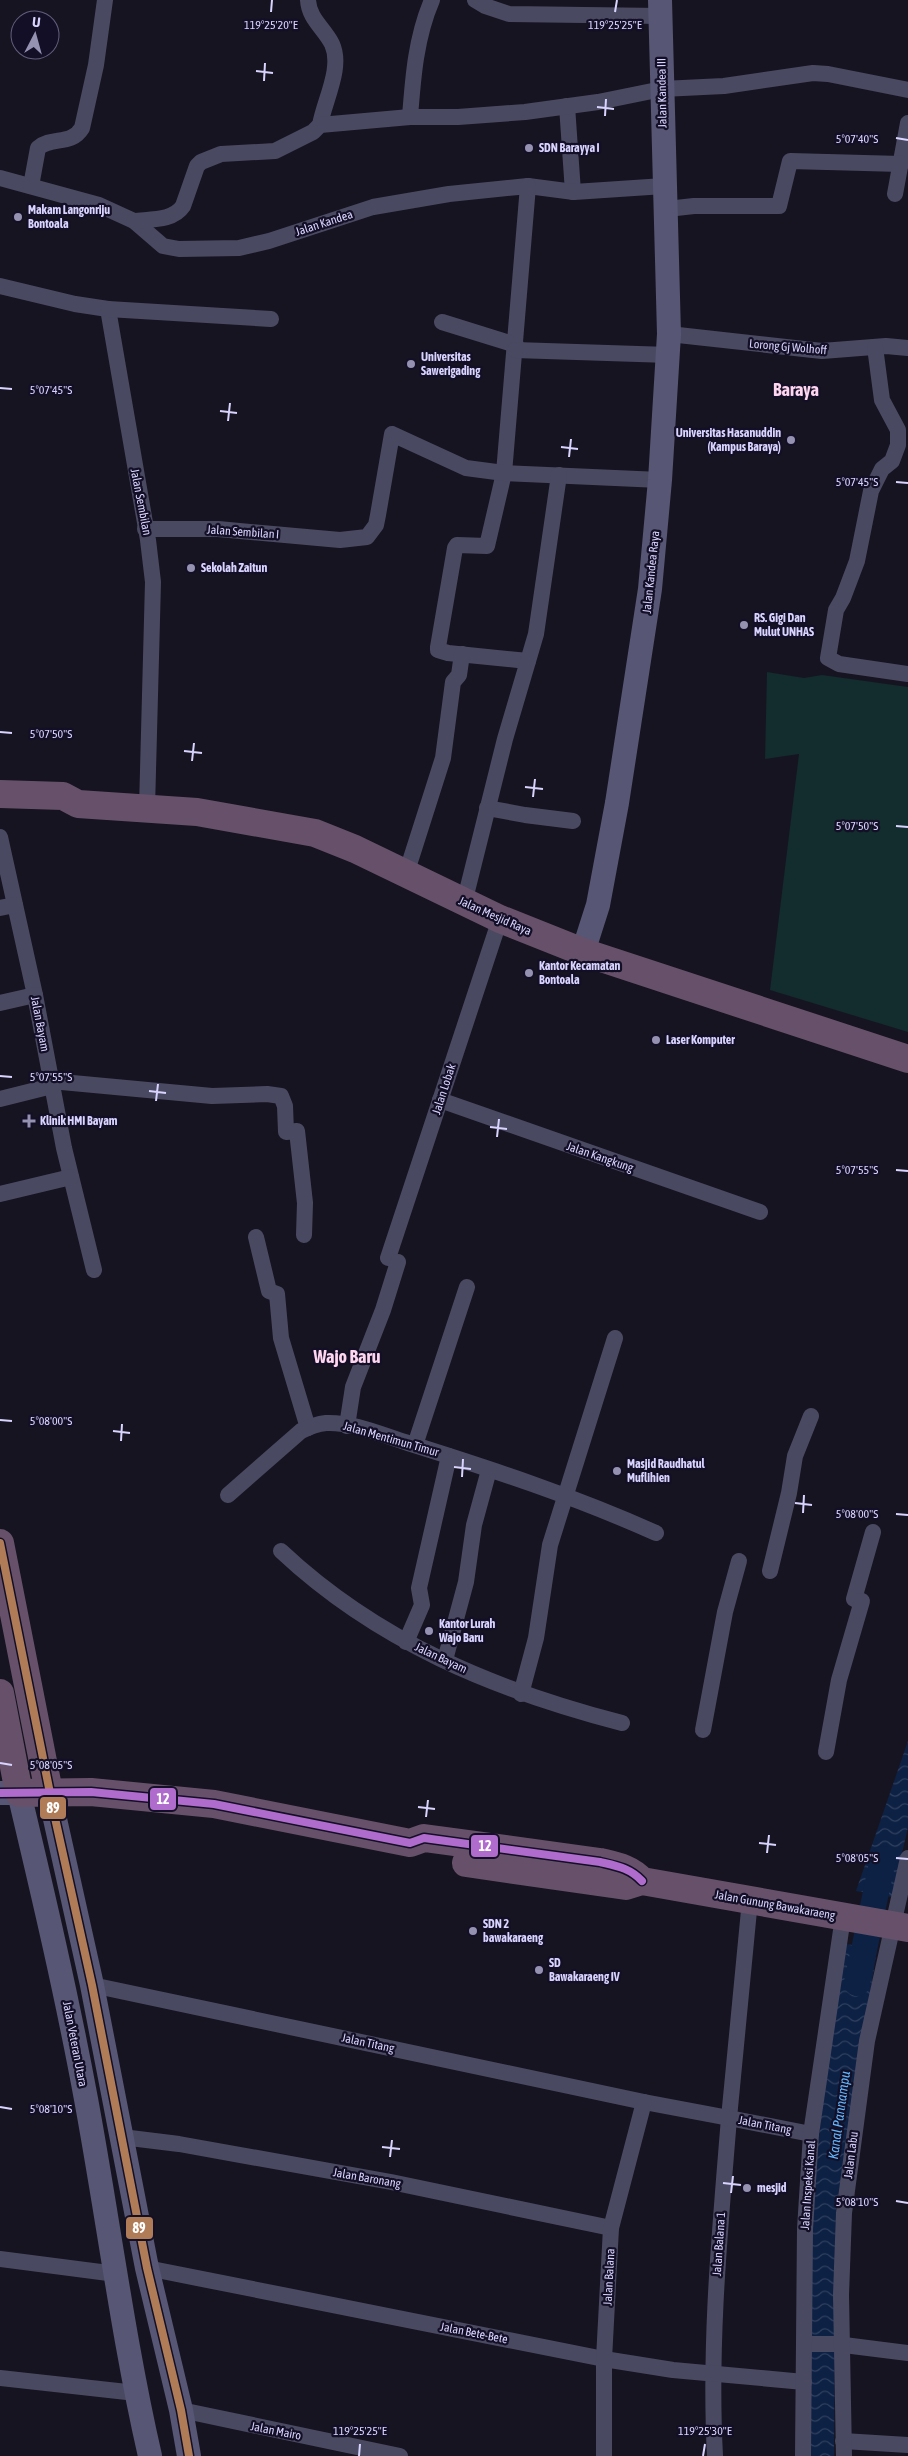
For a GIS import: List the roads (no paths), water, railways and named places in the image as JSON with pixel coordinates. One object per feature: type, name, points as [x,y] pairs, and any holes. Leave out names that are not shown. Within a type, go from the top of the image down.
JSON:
[{"type":"highway","name":"Jalan Mesjid Raya","points":[[0,794],[63,796],[78,804]]},
{"type":"highway","name":"Jalan Mesjid Raya","points":[[0,810],[64,809],[78,804],[147,808],[242,819],[315,834],[356,849],[500,919],[583,952],[908,1059]]},
{"type":"highway","points":[[0,1544],[49,1792]]},
{"type":"highway","name":"Jalan Veteran Utara","points":[[0,1693],[9,1793]]},
{"type":"highway","name":"Jalan Gunung Bawakaraeng","points":[[9,1793],[91,1792],[214,1804],[410,1843],[424,1838],[600,1862],[634,1872],[642,1881],[896,1926]]},
{"type":"main road","name":"Jalan Kandea III","points":[[660,8],[664,186]]},
{"type":"main road","name":"Jalan Kandea Raya","points":[[583,952],[598,905],[618,803],[650,589],[660,480],[669,344],[667,209],[664,186]]},
{"type":"main road","points":[[49,1792],[92,1985],[146,2268],[181,2410],[189,2456]]},
{"type":"main road","name":"Jalan Veteran Utara","points":[[9,1793],[54,1943],[82,2078],[136,2393],[150,2456]]},
{"type":"street","points":[[31,186],[38,148],[50,142],[70,140],[78,135],[82,128],[96,65],[105,0]]},
{"type":"street","points":[[134,222],[167,217],[180,212],[184,206],[197,166],[208,158],[221,154],[275,151],[313,132],[320,125],[333,73],[334,50],[332,43],[313,18],[308,0]]},
{"type":"street","points":[[410,117],[417,51],[426,14],[432,0]]},
{"type":"street","points":[[475,0],[485,6],[509,14],[660,8]]},
{"type":"street","points":[[320,125],[410,117],[478,116],[567,106],[662,89],[724,86],[813,73],[828,74],[908,90]]},
{"type":"street","points":[[567,106],[572,192]]},
{"type":"street","points":[[895,194],[908,123]]},
{"type":"street","points":[[667,209],[694,206],[779,206],[790,161],[901,164]]},
{"type":"street","name":"Jalan Kandea","points":[[0,178],[98,205],[134,222],[164,246],[171,248],[232,249],[269,241],[329,220],[396,202],[528,186],[572,192],[664,186]]},
{"type":"street","points":[[528,186],[517,295],[516,347],[504,473],[487,546],[458,545],[453,557],[438,647],[443,652],[528,660]]},
{"type":"street","points":[[0,286],[75,304],[108,309],[272,319]]},
{"type":"street","name":"Jalan Sembilan","points":[[108,309],[151,559],[153,611],[147,808]]},
{"type":"street","name":"Lorong Gj Wolhoff","points":[[442,322],[516,347],[669,344],[822,351],[875,347],[908,348]]},
{"type":"street","points":[[875,347],[882,400],[898,430],[898,445],[892,461],[882,469],[871,490],[857,561],[843,598],[836,610],[828,655],[831,660],[839,664],[908,674]]},
{"type":"street","name":"Jalan Sembilan I","points":[[145,529],[218,529],[340,540],[367,537],[376,525],[392,434],[456,466],[504,473]]},
{"type":"street","points":[[504,473],[660,480]]},
{"type":"street","points":[[464,903],[487,808],[539,616],[559,475]]},
{"type":"street","points":[[406,874],[443,758],[454,682],[459,675],[462,654]]},
{"type":"street","points":[[487,808],[573,821]]},
{"type":"street","name":"Jalan Bayam","points":[[0,837],[8,907],[35,995],[71,1177],[94,1270]]},
{"type":"street","name":"Jalan Lobak","points":[[346,1426],[353,1387],[383,1310],[393,1260],[440,1100],[500,919]]},
{"type":"street","points":[[0,1003],[35,995]]},
{"type":"street","points":[[0,1099],[52,1083],[212,1096],[267,1094],[281,1096],[285,1106],[286,1132],[297,1131],[305,1203],[304,1235]]},
{"type":"street","name":"Jalan Kangkung","points":[[440,1100],[760,1212]]},
{"type":"street","points":[[0,1194],[71,1177]]},
{"type":"street","points":[[228,1495],[308,1428],[281,1338],[277,1294],[269,1291],[256,1237]]},
{"type":"street","points":[[415,1445],[467,1287]]},
{"type":"street","points":[[521,1694],[536,1638],[550,1545],[615,1338]]},
{"type":"street","points":[[770,1571],[789,1493],[795,1456],[810,1416]]},
{"type":"street","name":"Jalan Mentimun Timur","points":[[308,1428],[327,1423],[346,1426],[415,1445],[614,1514],[656,1533]]},
{"type":"street","points":[[406,1642],[422,1605],[419,1588],[449,1456]]},
{"type":"street","points":[[445,1660],[466,1582],[474,1525],[489,1470]]},
{"type":"street","points":[[826,1752],[838,1680],[873,1532]]},
{"type":"street","name":"Jalan Bayam","points":[[281,1552],[350,1609],[406,1642],[521,1694],[622,1723]]},
{"type":"street","points":[[703,1730],[725,1612],[739,1560]]},
{"type":"street","name":"Jalan Labu","points":[[843,2448],[839,2345],[844,2213],[867,2041],[896,1926],[908,1858]]},
{"type":"street","name":"Jalan Titang","points":[[750,1900],[729,2118],[811,2134]]},
{"type":"street","name":"Jalan Inspeksi Kanal","points":[[803,2456],[806,2344],[805,2229],[811,2134],[846,1918]]},
{"type":"street","name":"Jalan Titang","points":[[92,1985],[644,2102]]},
{"type":"street","points":[[644,2102],[729,2118]]},
{"type":"street","name":"Jalan Balana","points":[[604,2456],[604,2359],[612,2228],[644,2102]]},
{"type":"street","name":"Jalan Balana 1","points":[[715,2456],[713,2374],[718,2251],[729,2118]]},
{"type":"street","name":"Jalan Baronang","points":[[122,2137],[179,2144],[391,2182],[612,2228]]},
{"type":"street","points":[[0,2259],[116,2274]]},
{"type":"street","name":"Jalan Bete-Bete","points":[[146,2268],[604,2359],[673,2370],[804,2382]]},
{"type":"street","points":[[806,2344],[839,2345],[908,2353]]},
{"type":"street","points":[[0,2378],[136,2393]]},
{"type":"street","name":"Jalan Mairo","points":[[181,2410],[400,2456]]},
{"type":"street","points":[[843,2448],[908,2445]]},
{"type":"water","points":[[908,1741],[908,1827],[892,1897],[856,1891]]},
{"type":"water","points":[[846,1944],[877,1949],[836,2210],[834,2456],[809,2456],[807,2247],[824,2090]]},
{"type":"waterway","name":"Kanal Pannampu","points":[[857,1983],[883,1859]]},
{"type":"place","name":"SDN Barayya I","points":[[529,148]]},
{"type":"place","name":"Makam Langonriju Bontoala","points":[[18,217]]},
{"type":"place","name":"Universitas Sawerigading","points":[[411,364]]},
{"type":"place","name":"Universitas Hasanuddin (Kampus Baraya)","points":[[791,440]]},
{"type":"place","name":"Sekolah Zaitun","points":[[191,568]]},
{"type":"place","name":"RS. Gigi Dan Mulut UNHAS","points":[[744,625]]},
{"type":"place","name":"Kantor Kecamatan Bontoala","points":[[529,973]]},
{"type":"place","name":"Laser Komputer","points":[[656,1040]]},
{"type":"place","name":"Klinik HMI Bayam","points":[[29,1121]]},
{"type":"place","name":"Masjid Raudhatul Muflihien","points":[[617,1471]]},
{"type":"place","name":"Kantor Lurah Wajo Baru","points":[[429,1631]]},
{"type":"place","name":"SDN 2 bawakaraeng","points":[[473,1931]]},
{"type":"place","name":"SD Bawakaraeng IV","points":[[539,1970]]},
{"type":"place","name":"mesjid","points":[[747,2188]]},
{"type":"district","name":"Baraya","points":[[796,389]]},
{"type":"district","name":"Wajo Baru","points":[[347,1356]]}]
